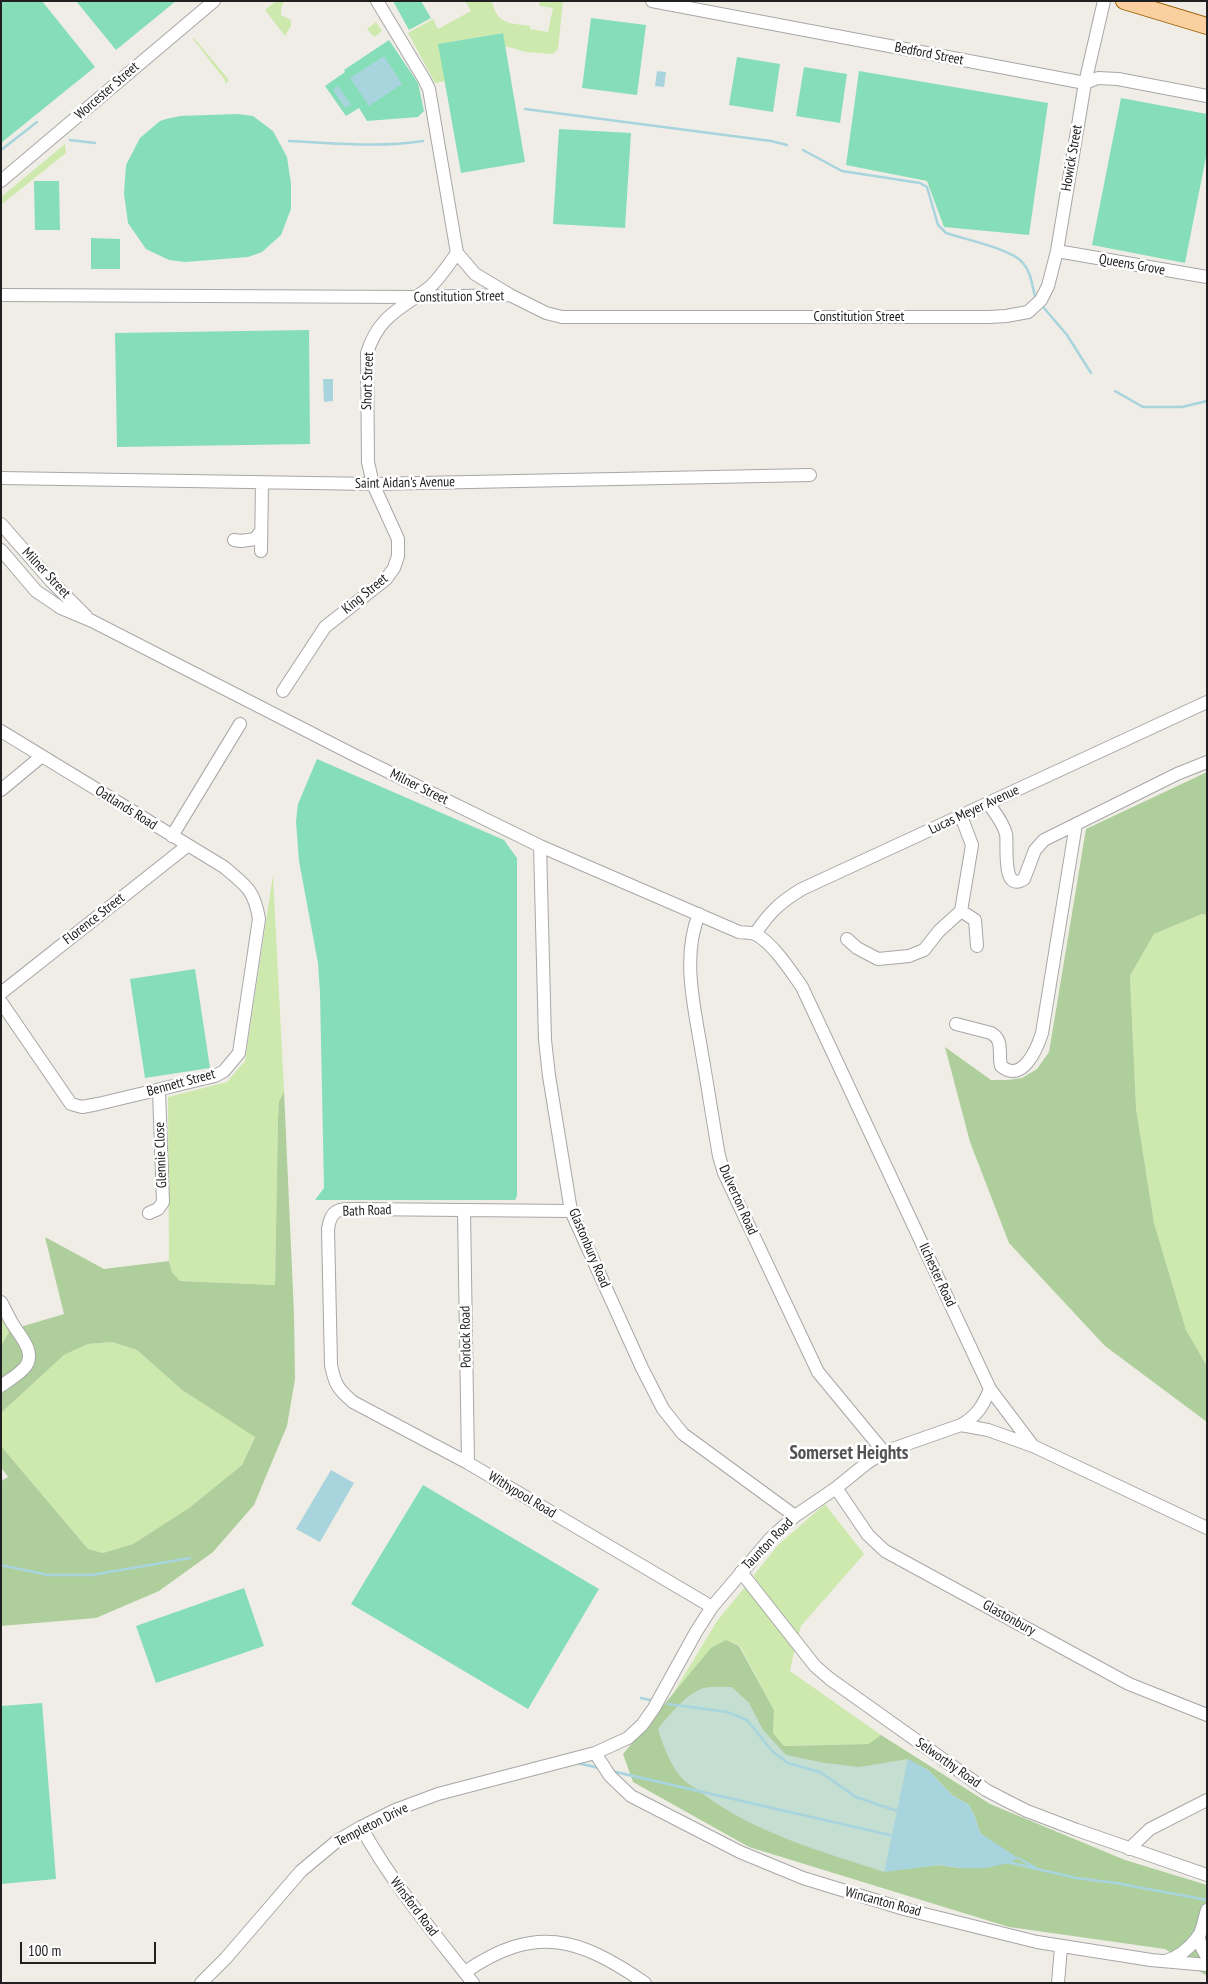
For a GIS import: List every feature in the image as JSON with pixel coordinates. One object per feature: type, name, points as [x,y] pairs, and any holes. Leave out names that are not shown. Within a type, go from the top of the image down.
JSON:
[{"type":"main road","points":[[1124,1],[1207,26]]},
{"type":"street","name":"Worcester Street","points":[[1,181],[214,1]]},
{"type":"street","points":[[376,1],[429,90],[457,253],[475,274],[510,295]]},
{"type":"street","name":"Bedford Street","points":[[652,1],[1085,82],[1098,78],[1118,79],[1207,96]]},
{"type":"street","name":"Howick Street","points":[[1031,310],[1041,300],[1048,286],[1056,251],[1085,82],[1104,1]]},
{"type":"street","name":"Queens Grove","points":[[1056,251],[1207,277]]},
{"type":"street","name":"Short Street","points":[[373,484],[368,462],[367,353],[372,337],[378,326],[432,285],[457,253]]},
{"type":"street","name":"Constitution Street","points":[[1,295],[414,297],[510,295],[546,312],[562,317],[988,317],[1020,315],[1031,310]]},
{"type":"street","name":"Saint Aidan's Avenue","points":[[1,478],[373,484],[810,475]]},
{"type":"street","points":[[261,551],[262,482]]},
{"type":"street","name":"King Street","points":[[283,691],[325,627],[386,579],[394,568],[398,556],[398,540],[373,484]]},
{"type":"street","name":"Milner Street","points":[[1,524],[46,575],[92,621]]},
{"type":"street","points":[[234,540],[255,539],[261,531]]},
{"type":"street","name":"Milner Street","points":[[1,550],[36,590],[61,608],[92,621],[358,757],[540,846],[739,932],[755,934]]},
{"type":"street","name":"Lucas Meyer Avenue","points":[[755,934],[770,913],[786,899],[802,889],[1207,702]]},
{"type":"street","points":[[172,836],[240,724]]},
{"type":"street","name":"Oatlands Road","points":[[1,731],[224,867],[248,888]]},
{"type":"street","points":[[1,790],[42,756]]},
{"type":"street","points":[[988,804],[1004,828],[1007,836],[1006,866],[1008,873],[1016,882],[1024,879],[1039,844],[1177,774],[1207,762]]},
{"type":"street","points":[[847,939],[862,951],[878,959],[909,956],[924,950],[939,931],[960,911],[972,845],[961,816]]},
{"type":"street","points":[[956,1024],[996,1036],[1000,1044],[1001,1066],[1004,1069],[1015,1071],[1021,1069],[1026,1064],[1042,1033],[1076,824]]},
{"type":"street","name":"Florence Street","points":[[1,993],[187,846]]},
{"type":"street","name":"Glastonbury Road","points":[[540,846],[545,1040],[548,1076],[571,1212],[642,1368],[663,1408],[683,1434],[795,1516]]},
{"type":"street","name":"Bennett Street","points":[[1,1002],[71,1104],[82,1107],[159,1091],[216,1076],[224,1071],[238,1053],[259,919],[256,901],[248,888]]},
{"type":"street","points":[[960,911],[975,920],[978,946]]},
{"type":"street","name":"Dulverton Road","points":[[699,914],[694,925],[690,961],[695,1009],[719,1156],[724,1173],[818,1372],[884,1452]]},
{"type":"street","name":"Ilchester Road","points":[[755,934],[780,957],[802,987],[990,1389],[1033,1446],[1207,1528]]},
{"type":"street","name":"Glennie Close","points":[[149,1213],[158,1209],[163,1202],[159,1091]]},
{"type":"street","name":"Bath Road","points":[[334,1382],[331,1365],[328,1228],[330,1218],[334,1212],[344,1209],[356,1209],[571,1212]]},
{"type":"street","name":"Porlock Road","points":[[464,1211],[468,1463]]},
{"type":"street","points":[[1,1302],[12,1323],[23,1337],[28,1354],[27,1364],[1,1386]]},
{"type":"street","name":"Withypool Road","points":[[334,1382],[341,1392],[354,1402],[468,1463],[712,1607]]},
{"type":"street","name":"Taunton Road","points":[[595,1753],[628,1738],[642,1725],[654,1708],[712,1607],[770,1539],[795,1516],[884,1452],[961,1425],[977,1415],[990,1389]]},
{"type":"street","points":[[961,1425],[988,1430],[1033,1446]]},
{"type":"street","name":"Glastonbury","points":[[836,1488],[868,1535],[886,1551],[1129,1684],[1207,1715]]},
{"type":"street","name":"Selworthy Road","points":[[741,1572],[815,1666],[830,1679],[986,1790],[1027,1811],[1129,1849],[1207,1875]]},
{"type":"street","name":"Templeton Drive","points":[[201,1983],[226,1958],[301,1871],[337,1841],[360,1827],[395,1810],[438,1794],[595,1753]]},
{"type":"street","name":"Wincanton Road","points":[[595,1753],[610,1776],[631,1796],[740,1852],[803,1878],[904,1909],[1061,1947],[1161,1962],[1207,1965]]},
{"type":"street","points":[[1129,1849],[1150,1829],[1207,1800]]},
{"type":"street","name":"Winsford Road","points":[[360,1827],[383,1865],[473,1983]]},
{"type":"street","points":[[1161,1962],[1173,1959],[1198,1936],[1207,1910]]},
{"type":"street","points":[[1198,1936],[1207,1957]]},
{"type":"street","points":[[464,1972],[507,1949],[538,1941],[557,1941],[597,1953],[621,1966],[644,1983]]},
{"type":"street","points":[[1058,1983],[1061,1947]]},
{"type":"green space","points":[[1,1],[42,1],[95,67],[1,143]]},
{"type":"green space","points":[[76,1],[176,1],[116,50]]},
{"type":"green space","points":[[276,1],[284,1],[281,15],[291,20],[291,26],[285,36],[265,10]]},
{"type":"green space","points":[[393,1],[421,1],[431,18],[409,30]]},
{"type":"green space","points":[[465,1],[492,1],[498,15],[506,22],[530,26],[530,29],[548,32],[553,8],[539,6],[540,1],[563,1],[558,49],[552,54],[526,52],[505,46],[502,33],[439,44],[445,81],[435,83],[408,33],[433,19],[438,29],[471,11]]},
{"type":"green space","points":[[591,18],[646,25],[637,95],[582,88]]},
{"type":"green space","points":[[376,22],[382,31],[374,37],[367,29]]},
{"type":"green space","points":[[503,33],[525,162],[461,173],[438,44]]},
{"type":"green space","points":[[194,38],[229,80],[225,84],[225,80]]},
{"type":"green space","points":[[389,40],[418,83],[424,111],[418,117],[367,121],[359,108],[346,116],[325,86],[345,72],[344,70]]},
{"type":"green space","points":[[737,57],[780,64],[773,112],[729,105]]},
{"type":"green space","points":[[804,67],[847,74],[840,123],[796,116]]},
{"type":"green space","points":[[859,71],[1048,103],[1029,235],[944,227],[927,181],[846,165]]},
{"type":"green space","points":[[1121,98],[1207,114],[1207,152],[1185,263],[1092,245]]},
{"type":"green space","points":[[237,114],[253,116],[273,131],[287,157],[291,184],[291,209],[281,235],[262,252],[248,257],[185,262],[169,260],[146,249],[128,223],[124,194],[126,165],[140,138],[160,121],[166,119],[180,116]]},
{"type":"green space","points":[[559,129],[631,133],[625,228],[553,224]]},
{"type":"green space","points":[[65,144],[66,153],[1,205],[1,197]]},
{"type":"green space","points":[[34,181],[59,181],[60,230],[35,230]]},
{"type":"green space","points":[[91,238],[120,239],[120,269],[91,269]]},
{"type":"green space","points":[[309,330],[310,444],[117,447],[115,333]]},
{"type":"green space","points":[[317,759],[504,840],[517,858],[517,1196],[515,1200],[315,1200],[324,1188],[320,993],[318,963],[299,861],[296,821],[298,804]]},
{"type":"green space","points":[[1207,772],[1207,915],[1202,914],[1154,934],[1130,976],[1136,1108],[1154,1223],[1186,1330],[1207,1366],[1207,1422],[1105,1346],[1009,1243],[970,1142],[945,1047],[991,1080],[1022,1078],[1037,1069],[1049,1052],[1086,829]]},
{"type":"green space","points":[[273,875],[284,1091],[279,1102],[278,1117],[275,1285],[180,1281],[172,1272],[169,1261],[168,1097],[227,1082],[245,1061]]},
{"type":"green space","points":[[1202,914],[1207,915],[1207,1366],[1186,1330],[1154,1223],[1136,1108],[1130,976],[1154,934]]},
{"type":"green space","points":[[195,969],[210,1068],[145,1078],[130,979]]},
{"type":"green space","points":[[284,1091],[295,1379],[287,1426],[254,1505],[213,1552],[159,1591],[96,1618],[1,1626],[1,1481],[8,1477],[1,1467],[1,1446],[88,1549],[103,1553],[133,1544],[189,1508],[242,1465],[255,1437],[182,1390],[137,1350],[112,1342],[88,1344],[64,1355],[1,1413],[1,1346],[10,1330],[64,1314],[45,1237],[104,1269],[169,1261],[172,1272],[180,1281],[275,1285],[278,1117],[279,1102]]},
{"type":"green space","points":[[1,1314],[10,1330],[1,1346]]},
{"type":"green space","points":[[112,1342],[137,1350],[182,1390],[255,1436],[242,1465],[189,1508],[133,1544],[103,1553],[88,1549],[1,1446],[1,1413],[64,1355],[88,1344]]},
{"type":"green space","points":[[423,1485],[599,1589],[528,1709],[351,1604]]},
{"type":"green space","points":[[825,1504],[864,1554],[801,1626],[798,1637],[759,1588],[754,1575],[778,1545]]},
{"type":"green space","points":[[745,1587],[795,1648],[790,1671],[881,1735],[868,1744],[784,1746],[773,1733],[774,1710],[740,1646],[726,1640],[671,1697],[717,1621]]},
{"type":"green space","points":[[244,1588],[264,1646],[156,1683],[136,1626]]},
{"type":"green space","points":[[726,1640],[739,1646],[774,1710],[773,1733],[784,1746],[868,1744],[881,1735],[990,1804],[1125,1860],[1207,1885],[1207,1976],[1165,1949],[1009,1927],[749,1847],[633,1782],[623,1754],[711,1648]],"holes":[[[908,1760],[928,1770],[952,1795],[969,1805],[980,1833],[990,1841],[960,1868],[939,1865],[884,1871]]]},
{"type":"green space","points":[[711,1687],[732,1687],[749,1703],[763,1730],[786,1755],[825,1763],[859,1767],[908,1759],[884,1872],[765,1830],[720,1806],[681,1777],[667,1755],[658,1729],[679,1705],[698,1690]]},
{"type":"green space","points":[[42,1703],[56,1879],[1,1884],[1,1706]]},
{"type":"water","points":[[384,56],[402,84],[369,106],[350,78]]},
{"type":"water","points":[[657,71],[666,72],[664,87],[655,86]]},
{"type":"water","points":[[338,86],[351,105],[345,108],[333,90]]},
{"type":"water","points":[[323,379],[333,379],[333,401],[324,402]]},
{"type":"water","points":[[331,1470],[354,1483],[320,1542],[296,1529]]},
{"type":"water","points":[[908,1759],[928,1770],[952,1795],[969,1805],[980,1833],[1018,1858],[1009,1863],[986,1868],[960,1868],[939,1865],[884,1872]]},
{"type":"waterway","points":[[525,109],[771,141],[787,145]]},
{"type":"waterway","points":[[1,150],[37,122]]},
{"type":"waterway","points":[[70,140],[95,143]]},
{"type":"waterway","points":[[289,141],[373,145],[423,141]]},
{"type":"waterway","points":[[803,150],[842,171],[920,183],[927,187],[938,225],[946,233],[999,249],[1017,258],[1028,270],[1035,296]]},
{"type":"waterway","points":[[1044,308],[1067,335],[1091,373]]},
{"type":"waterway","points":[[1115,391],[1143,407],[1182,407],[1207,401]]},
{"type":"waterway","points":[[1,1565],[48,1575],[92,1575],[190,1558]]},
{"type":"waterway","points":[[641,1698],[650,1700]]},
{"type":"waterway","points":[[668,1704],[727,1712],[747,1720],[773,1752],[788,1763],[820,1772],[856,1797],[897,1811]]},
{"type":"waterway","points":[[577,1763],[599,1768]]},
{"type":"waterway","points":[[578,1763],[600,1768]]},
{"type":"waterway","points":[[611,1771],[894,1836]]},
{"type":"waterway","points":[[612,1771],[894,1836]]},
{"type":"waterway","points":[[1009,1862],[1038,1869],[1018,1858]]},
{"type":"waterway","points":[[1007,1862],[1076,1878],[1116,1883],[1207,1900]]},
{"type":"district","name":"Somerset Heights","points":[[849,1454]]}]
